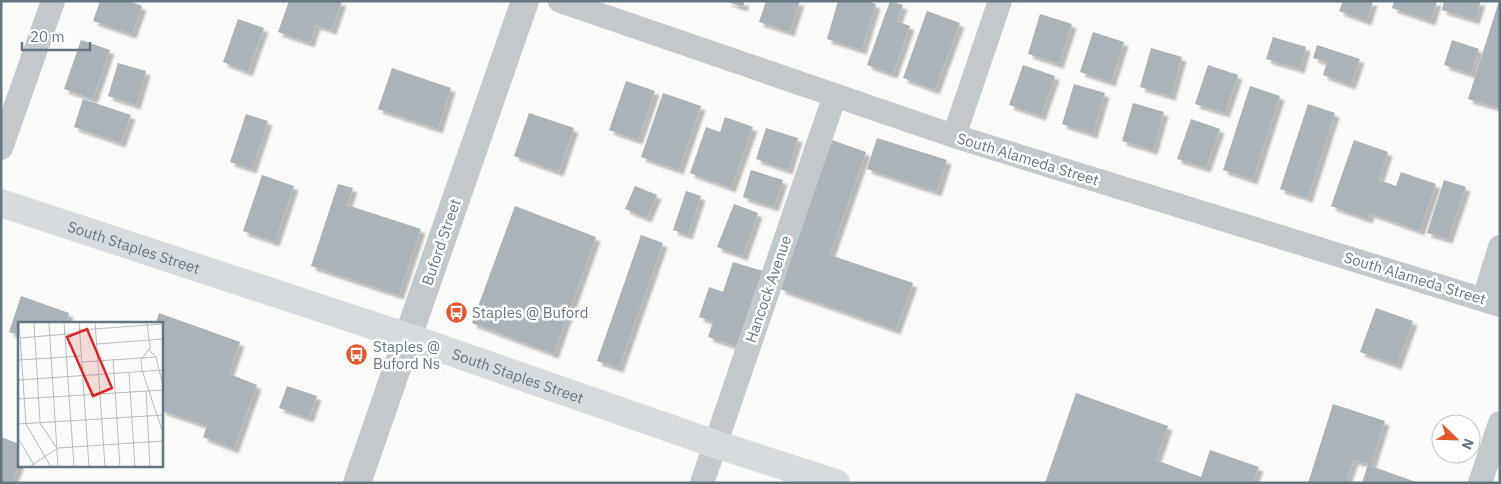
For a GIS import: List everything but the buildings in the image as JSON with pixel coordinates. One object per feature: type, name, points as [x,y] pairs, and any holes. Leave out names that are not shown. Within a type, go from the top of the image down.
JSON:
[{"type":"main road","name":"South Staples Street","points":[[1,203],[408,337],[715,444],[836,483]]},
{"type":"street","points":[[1,148],[53,1]]},
{"type":"street","name":"Buford Street","points":[[357,483],[525,1]]},
{"type":"street","name":"South Alameda Street","points":[[560,1],[954,136],[1492,302]]},
{"type":"street","points":[[954,136],[1000,1]]},
{"type":"street","name":"Hancock Avenue","points":[[702,483],[835,95]]},
{"type":"street","points":[[1492,302],[1500,247]]},
{"type":"street","points":[[1480,483],[1500,423]]},
{"type":"place","name":"Staples @ Buford","points":[[456,312]]},
{"type":"place","name":"Staples @ Buford Ns","points":[[357,355]]}]
